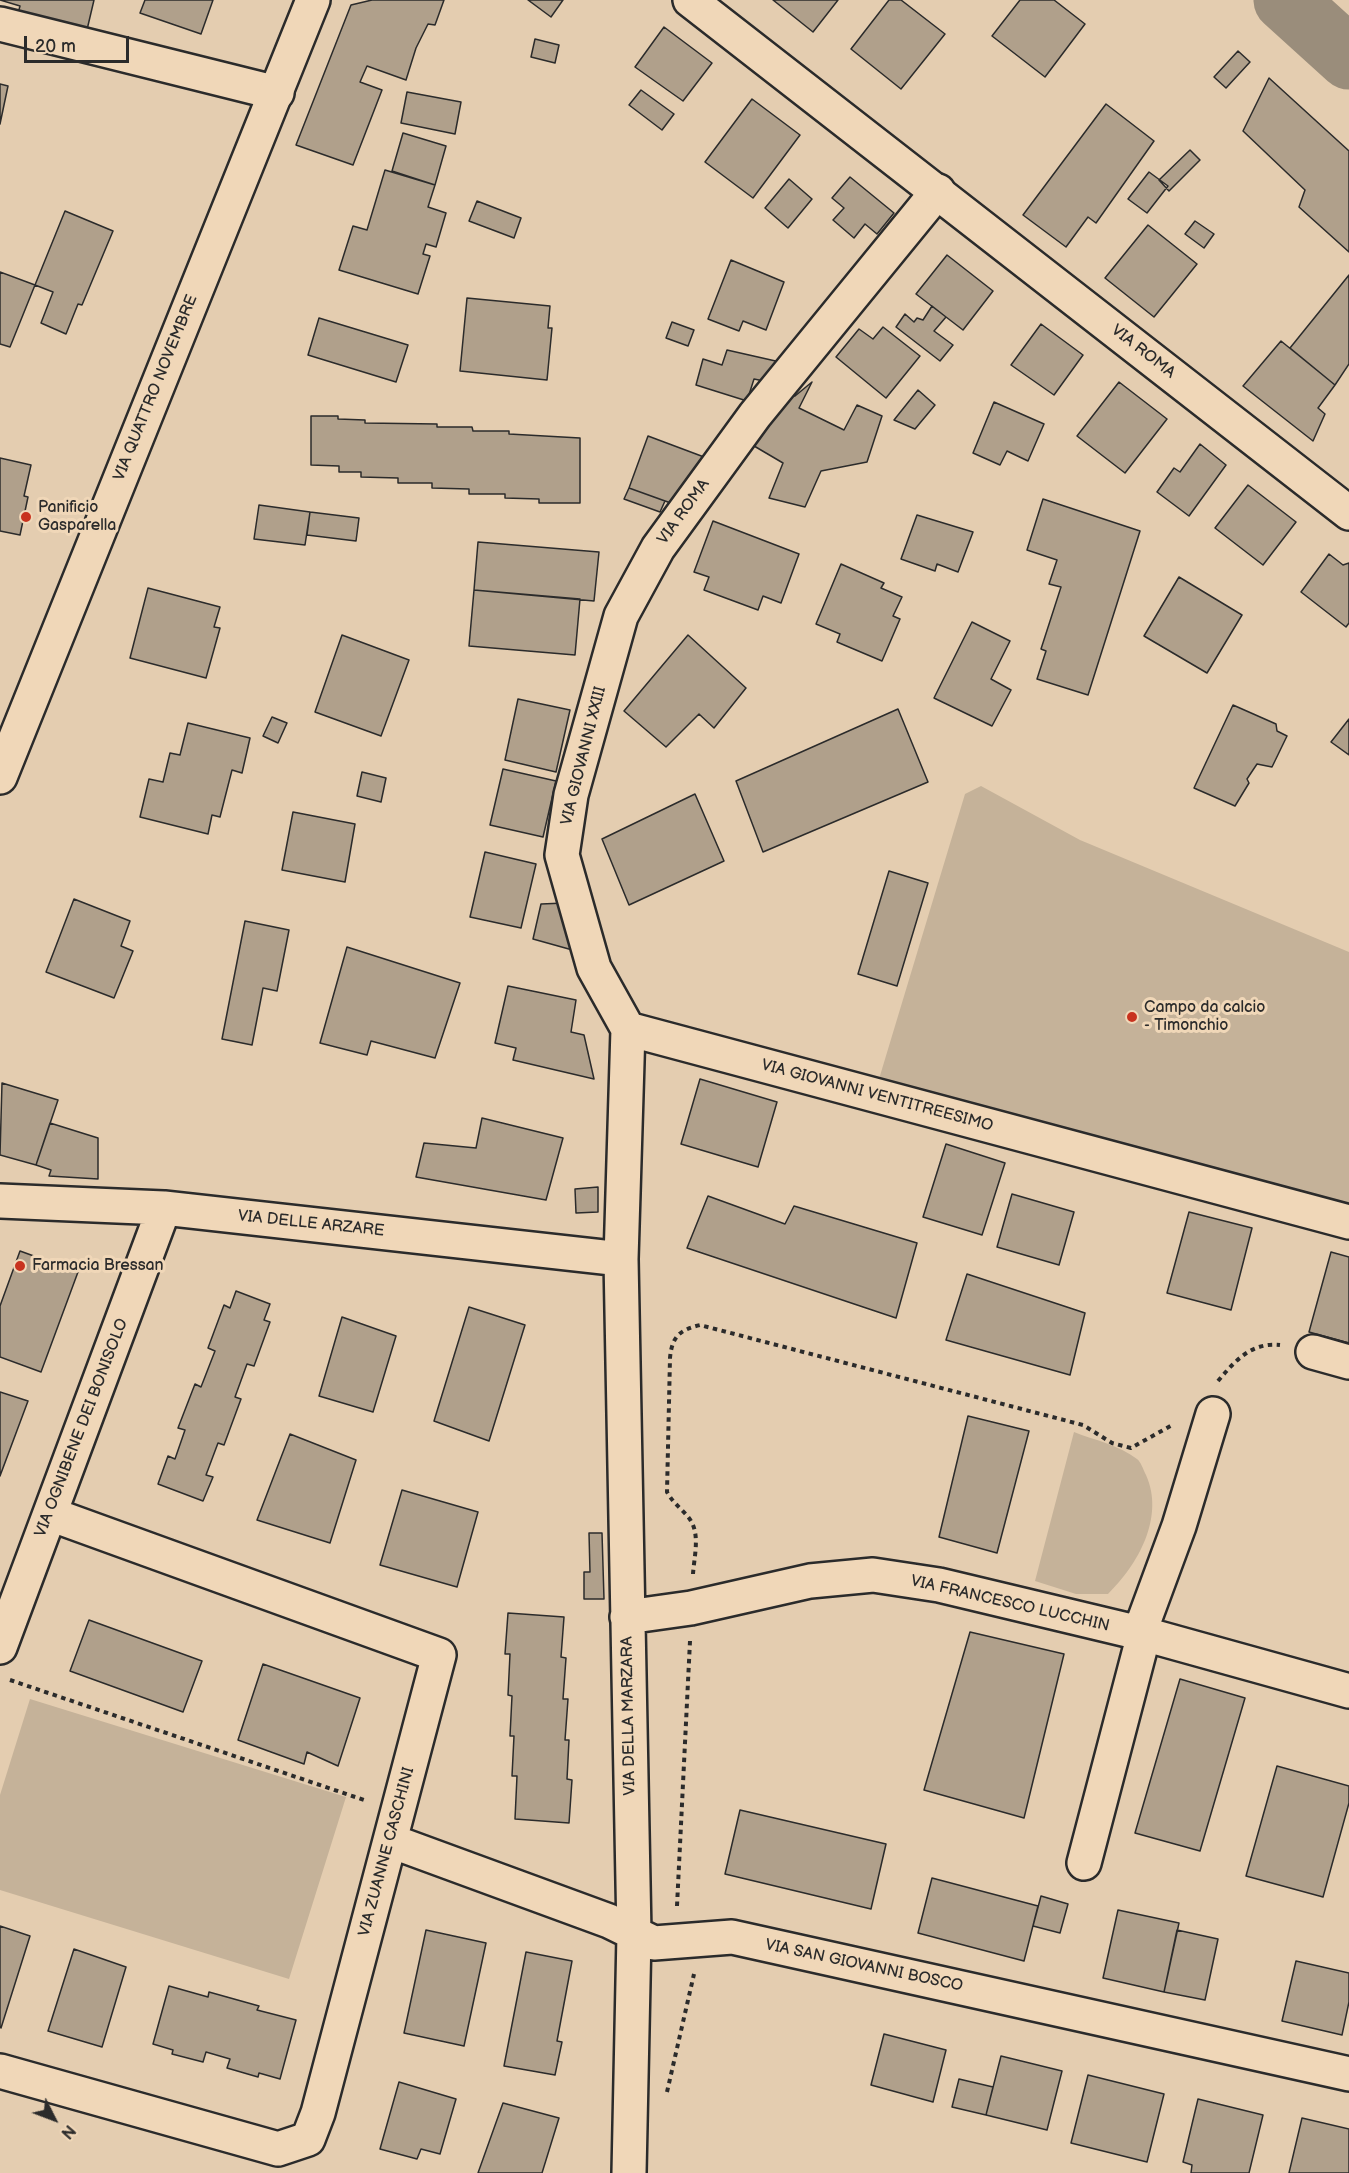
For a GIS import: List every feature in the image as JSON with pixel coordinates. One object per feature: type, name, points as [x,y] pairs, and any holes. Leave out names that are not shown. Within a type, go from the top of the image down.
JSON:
[{"type":"street","name":"VIA QUATTRO NOVEMBRE","points":[[0,777],[313,0]]},
{"type":"street","name":"VIA ROMA","points":[[690,0],[1349,513]]},
{"type":"street","points":[[0,24],[277,93]]},
{"type":"street","name":"VIA ROMA","points":[[637,583],[658,548],[755,415],[938,191]]},
{"type":"street","name":"VIA GIOVANNI XXIII","points":[[628,1029],[594,968],[562,855],[571,795],[598,693],[621,616],[637,583]]},
{"type":"street","points":[[621,1259],[628,1029]]},
{"type":"street","name":"VIA GIOVANNI VENTITREESIMO","points":[[628,1029],[1349,1222]]},
{"type":"street","name":"VIA DELLE ARZARE","points":[[0,1201],[164,1208],[621,1259]]},
{"type":"street","name":"VIA OGNIBENE DEI BONISOLO","points":[[0,1647],[164,1208]]},
{"type":"street","name":"VIA DELLA MARZARA","points":[[621,1259],[634,1934],[629,2173]]},
{"type":"street","points":[[1313,1352],[1349,1362]]},
{"type":"street","points":[[1084,1863],[1144,1634],[1145,1618],[1179,1526],[1212,1402]]},
{"type":"street","name":"VIA ZUANNE CASCHINI","points":[[0,2071],[278,2149],[308,2139],[318,2113],[439,1655],[50,1514]]},
{"type":"street","name":"VIA FRANCESCO LUCCHIN","points":[[627,1617],[691,1608],[810,1581],[873,1575],[939,1585],[1144,1634],[1349,1691]]},
{"type":"street","name":"VIA SAN GIOVANNI BOSCO","points":[[394,1826],[654,1943],[732,1937],[1349,2074]]},
{"type":"path","points":[[692,1583],[696,1540],[691,1521],[674,1505],[667,1492],[670,1358],[672,1342],[682,1329],[700,1325],[1083,1425],[1112,1443],[1131,1448],[1177,1422]]},
{"type":"path","points":[[1212,1402],[1245,1353],[1264,1343],[1313,1352]]},
{"type":"path","points":[[665,2103],[694,1975],[676,1916],[691,1630]]},
{"type":"path","points":[[0,1676],[394,1826]]},
{"type":"shaded area","name":"Campo da calcio - Timonchio","points":[[981,786],[1080,840],[1349,952],[1349,1207],[879,1079],[965,794]]},
{"type":"shaded area","points":[[1074,1432],[1114,1446],[1137,1459],[1146,1475],[1151,1491],[1150,1523],[1145,1539],[1129,1569],[1108,1594],[1076,1594],[1035,1581]]},
{"type":"shaded area","points":[[30,1699],[346,1797],[289,1979],[0,1890],[0,1795]]},
{"type":"building","points":[[0,0],[94,0],[86,34],[17,17],[20,6]]},
{"type":"building","points":[[145,0],[213,0],[201,34],[140,13]]},
{"type":"building","points":[[372,0],[444,0],[435,25],[428,24],[416,48],[406,80],[367,66],[360,82],[382,90],[353,165],[296,145],[351,5]]},
{"type":"building","points":[[528,0],[563,0],[551,17]]},
{"type":"building","points":[[773,0],[838,0],[813,32]]},
{"type":"building","points":[[889,0],[901,0],[945,34],[901,89],[851,49]]},
{"type":"building","points":[[1020,0],[1054,0],[1085,24],[1045,77],[992,36]]},
{"type":"building","points":[[664,27],[712,63],[683,101],[635,67]]},
{"type":"building","points":[[535,39],[559,45],[555,63],[531,57]]},
{"type":"building","points":[[1238,51],[1250,62],[1226,88],[1214,77]]},
{"type":"building","points":[[1269,78],[1349,151],[1349,252],[1299,207],[1305,190],[1243,131]]},
{"type":"building","points":[[0,84],[8,86],[0,124]]},
{"type":"building","points":[[641,90],[674,114],[662,130],[629,105]]},
{"type":"building","points":[[407,92],[461,102],[455,134],[401,123]]},
{"type":"building","points":[[752,99],[800,135],[753,198],[705,162]]},
{"type":"building","points":[[1106,104],[1154,141],[1096,223],[1088,217],[1066,247],[1023,215]]},
{"type":"building","points":[[403,133],[446,146],[435,185],[392,171]]},
{"type":"building","points":[[1190,150],[1200,160],[1169,191],[1159,180]]},
{"type":"building","points":[[385,170],[435,185],[428,207],[446,213],[436,247],[426,244],[423,254],[430,256],[418,294],[339,270],[353,226],[367,230]]},
{"type":"building","points":[[1149,172],[1168,186],[1147,213],[1128,199]]},
{"type":"building","points":[[850,177],[894,213],[877,234],[865,224],[854,238],[833,220],[844,208],[832,198]]},
{"type":"building","points":[[789,179],[812,199],[788,228],[765,208]]},
{"type":"building","points":[[477,201],[521,218],[514,238],[469,221]]},
{"type":"building","points":[[65,211],[113,231],[82,305],[78,304],[66,334],[41,323],[53,292],[35,285]]},
{"type":"building","points":[[1195,221],[1214,234],[1204,248],[1185,234]]},
{"type":"building","points":[[1148,225],[1197,264],[1154,317],[1105,278]]},
{"type":"building","points":[[947,255],[993,291],[963,330],[916,294]]},
{"type":"building","points":[[731,260],[784,282],[766,330],[743,321],[739,331],[708,319]]},
{"type":"building","points":[[0,272],[35,285],[10,347],[0,344]]},
{"type":"building","points":[[1349,275],[1349,364],[1335,385],[1290,348]]},
{"type":"building","points":[[467,298],[550,306],[548,328],[552,328],[547,380],[460,371]]},
{"type":"building","points":[[932,306],[946,317],[934,331],[953,345],[940,361],[896,327],[905,314],[914,322],[917,318],[923,320]]},
{"type":"building","points":[[319,318],[408,345],[396,382],[308,355]]},
{"type":"building","points":[[672,322],[694,330],[688,346],[666,338]]},
{"type":"building","points":[[1041,324],[1083,355],[1054,395],[1011,365]]},
{"type":"building","points":[[883,327],[920,356],[886,398],[836,357],[859,329],[873,339]]},
{"type":"building","points":[[1281,341],[1335,385],[1318,408],[1325,414],[1313,441],[1243,386]]},
{"type":"building","points":[[727,350],[780,362],[769,382],[754,379],[747,401],[696,385],[703,359],[722,365]]},
{"type":"building","points":[[812,382],[799,408],[844,430],[857,405],[882,416],[867,462],[821,471],[805,507],[769,498],[783,463],[749,443],[784,395],[795,396]]},
{"type":"building","points":[[1119,382],[1167,419],[1125,473],[1077,436]]},
{"type":"building","points":[[918,390],[935,405],[915,429],[894,420]]},
{"type":"building","points":[[994,402],[1044,424],[1028,461],[1007,451],[1000,465],[973,453]]},
{"type":"building","points":[[311,416],[338,416],[338,419],[365,420],[365,423],[437,424],[437,427],[472,427],[473,431],[509,431],[509,434],[580,438],[580,503],[539,503],[539,499],[505,498],[505,494],[469,494],[469,489],[432,488],[432,483],[398,483],[398,478],[361,477],[361,472],[339,472],[339,466],[311,465]]},
{"type":"building","points":[[648,436],[704,457],[693,487],[679,506],[629,488]]},
{"type":"building","points":[[1200,444],[1226,465],[1189,516],[1157,492],[1174,468],[1180,472]]},
{"type":"building","points":[[0,458],[31,465],[24,496],[28,497],[20,535],[0,531]]},
{"type":"building","points":[[1248,485],[1296,522],[1263,565],[1215,528]]},
{"type":"building","points":[[629,488],[665,501],[660,512],[624,499]]},
{"type":"building","points":[[1043,499],[1140,531],[1088,695],[1037,679],[1046,651],[1041,649],[1061,587],[1049,584],[1057,560],[1027,550]]},
{"type":"building","points":[[259,505],[310,512],[305,545],[254,539]]},
{"type":"building","points":[[310,512],[359,518],[356,541],[307,535]]},
{"type":"building","points":[[917,515],[973,532],[958,572],[937,564],[935,571],[901,559]]},
{"type":"building","points":[[713,521],[799,554],[781,603],[763,596],[758,610],[704,590],[709,577],[694,572]]},
{"type":"building","points":[[478,542],[599,552],[594,601],[474,590]]},
{"type":"building","points":[[1329,554],[1343,565],[1349,563],[1349,623],[1346,627],[1301,592]]},
{"type":"building","points":[[841,564],[884,583],[881,588],[902,597],[893,616],[900,619],[882,661],[837,642],[840,634],[816,624]]},
{"type":"building","points":[[1179,577],[1242,615],[1207,673],[1144,636]]},
{"type":"building","points":[[148,588],[220,607],[214,627],[220,628],[206,678],[130,658]]},
{"type":"building","points":[[474,590],[580,599],[575,655],[469,646]]},
{"type":"building","points":[[972,622],[1010,641],[991,679],[1011,690],[992,726],[934,698]]},
{"type":"building","points":[[342,635],[409,660],[381,736],[315,712]]},
{"type":"building","points":[[688,635],[746,688],[714,728],[699,714],[666,747],[624,711]]},
{"type":"building","points":[[518,699],[570,710],[556,772],[505,760]]},
{"type":"building","points":[[1233,705],[1276,724],[1277,731],[1287,736],[1272,767],[1257,764],[1247,779],[1249,783],[1235,806],[1194,788]]},
{"type":"building","points":[[898,709],[928,782],[763,852],[736,781]]},
{"type":"building","points":[[272,717],[287,723],[278,743],[263,736]]},
{"type":"building","points":[[1349,719],[1349,755],[1331,742]]},
{"type":"building","points":[[188,723],[250,738],[242,773],[232,770],[220,817],[212,815],[208,834],[140,817],[149,779],[163,782],[170,753],[180,755]]},
{"type":"building","points":[[503,769],[556,781],[543,837],[490,825]]},
{"type":"building","points":[[362,772],[386,778],[381,802],[357,796]]},
{"type":"building","points":[[695,794],[724,861],[629,905],[602,839]]},
{"type":"building","points":[[293,812],[355,824],[345,882],[282,870]]},
{"type":"building","points":[[485,852],[536,864],[521,928],[470,917]]},
{"type":"building","points":[[889,871],[928,883],[897,986],[858,974]]},
{"type":"building","points":[[74,899],[130,921],[121,946],[133,951],[114,998],[46,972]]},
{"type":"building","points":[[565,903],[576,951],[533,939],[541,904]]},
{"type":"building","points":[[245,921],[289,930],[277,991],[263,988],[252,1045],[222,1039]]},
{"type":"building","points":[[347,947],[460,983],[435,1058],[371,1041],[367,1055],[320,1043]]},
{"type":"building","points":[[508,986],[576,1000],[571,1032],[584,1035],[594,1079],[513,1060],[516,1048],[495,1043]]},
{"type":"building","points":[[700,1079],[777,1102],[758,1167],[681,1144]]},
{"type":"building","points":[[2,1083],[58,1100],[36,1165],[0,1155]]},
{"type":"building","points":[[482,1118],[563,1138],[546,1200],[416,1177],[424,1143],[476,1148]]},
{"type":"building","points":[[50,1123],[98,1138],[98,1179],[49,1176],[51,1170],[36,1165]]},
{"type":"building","points":[[946,1144],[1005,1163],[982,1235],[923,1217]]},
{"type":"building","points":[[598,1187],[598,1212],[576,1213],[575,1189]]},
{"type":"building","points":[[1012,1194],[1074,1212],[1059,1265],[997,1247]]},
{"type":"building","points":[[708,1196],[785,1224],[794,1206],[917,1243],[896,1318],[687,1248]]},
{"type":"building","points":[[1189,1212],[1252,1228],[1231,1310],[1167,1293]]},
{"type":"building","points":[[20,1251],[78,1272],[41,1372],[0,1357],[0,1306]]},
{"type":"building","points":[[1331,1252],[1349,1257],[1349,1343],[1309,1332]]},
{"type":"building","points":[[967,1274],[1085,1313],[1070,1375],[946,1340]]},
{"type":"building","points":[[236,1291],[270,1304],[264,1320],[270,1322],[254,1366],[247,1364],[235,1397],[241,1399],[224,1445],[218,1443],[206,1475],[213,1477],[203,1501],[158,1484],[168,1456],[175,1459],[185,1430],[178,1428],[195,1384],[201,1387],[215,1351],[208,1348],[224,1305],[230,1308]]},
{"type":"building","points":[[469,1307],[525,1325],[489,1441],[434,1421]]},
{"type":"building","points":[[342,1317],[396,1336],[373,1412],[319,1396]]},
{"type":"building","points":[[0,1392],[28,1401],[0,1476]]},
{"type":"building","points":[[968,1416],[1029,1431],[997,1553],[939,1537]]},
{"type":"building","points":[[290,1434],[356,1460],[330,1543],[257,1520]]},
{"type":"building","points":[[402,1490],[478,1512],[457,1587],[380,1565]]},
{"type":"building","points":[[589,1533],[602,1533],[604,1599],[584,1599],[584,1572],[590,1572]]},
{"type":"building","points":[[508,1613],[564,1617],[561,1657],[566,1658],[563,1699],[568,1699],[565,1740],[569,1740],[567,1779],[572,1780],[569,1823],[515,1819],[517,1776],[512,1776],[514,1736],[510,1736],[512,1696],[508,1695],[510,1654],[505,1654]]},
{"type":"building","points":[[89,1620],[202,1661],[183,1712],[70,1671]]},
{"type":"building","points":[[970,1632],[1064,1654],[1024,1818],[924,1790]]},
{"type":"building","points":[[263,1664],[360,1698],[338,1766],[307,1752],[304,1764],[238,1740]]},
{"type":"building","points":[[1180,1679],[1245,1698],[1200,1851],[1135,1833]]},
{"type":"building","points":[[1277,1766],[1349,1786],[1349,1803],[1323,1897],[1246,1876]]},
{"type":"building","points":[[740,1810],[886,1844],[871,1909],[725,1874]]},
{"type":"building","points":[[932,1878],[1038,1906],[1024,1961],[918,1933]]},
{"type":"building","points":[[1041,1896],[1068,1904],[1060,1933],[1033,1926]]},
{"type":"building","points":[[1118,1910],[1179,1923],[1164,1992],[1103,1978]]},
{"type":"building","points":[[0,1926],[30,1936],[1,2028],[0,2027]]},
{"type":"building","points":[[426,1930],[486,1943],[464,2046],[404,2033]]},
{"type":"building","points":[[1177,1930],[1218,1939],[1205,2000],[1164,1992]]},
{"type":"building","points":[[74,1949],[126,1967],[102,2047],[48,2031]]},
{"type":"building","points":[[526,1952],[572,1961],[557,2041],[562,2042],[555,2075],[504,2066]]},
{"type":"building","points":[[1296,1961],[1349,1973],[1349,2002],[1342,2035],[1282,2021]]},
{"type":"building","points":[[169,1986],[208,1997],[209,1992],[259,2006],[257,2010],[296,2020],[280,2079],[259,2073],[258,2077],[227,2068],[230,2059],[206,2052],[203,2062],[172,2054],[173,2050],[153,2044]]},
{"type":"building","points":[[884,2034],[946,2050],[933,2102],[871,2085]]},
{"type":"building","points":[[1001,2056],[1062,2071],[1047,2130],[986,2115]]},
{"type":"building","points":[[1088,2075],[1164,2094],[1147,2162],[1071,2143]]},
{"type":"building","points":[[959,2079],[993,2087],[986,2115],[952,2107]]},
{"type":"building","points":[[399,2082],[456,2099],[440,2154],[421,2149],[417,2159],[380,2149]]},
{"type":"building","points":[[1198,2099],[1263,2115],[1249,2173],[1191,2173],[1192,2165],[1183,2162]]},
{"type":"building","points":[[503,2103],[559,2118],[542,2173],[478,2173]]},
{"type":"building","points":[[1302,2118],[1349,2129],[1349,2173],[1289,2173]]},
{"type":"waterway","points":[[1285,0],[1349,58]]},
{"type":"place","name":"Panificio Gasparella","points":[[26,517]]},
{"type":"place","name":"Campo da calcio - Timonchio","points":[[1132,1017]]},
{"type":"place","name":"Farmacia Bressan","points":[[20,1266]]}]
